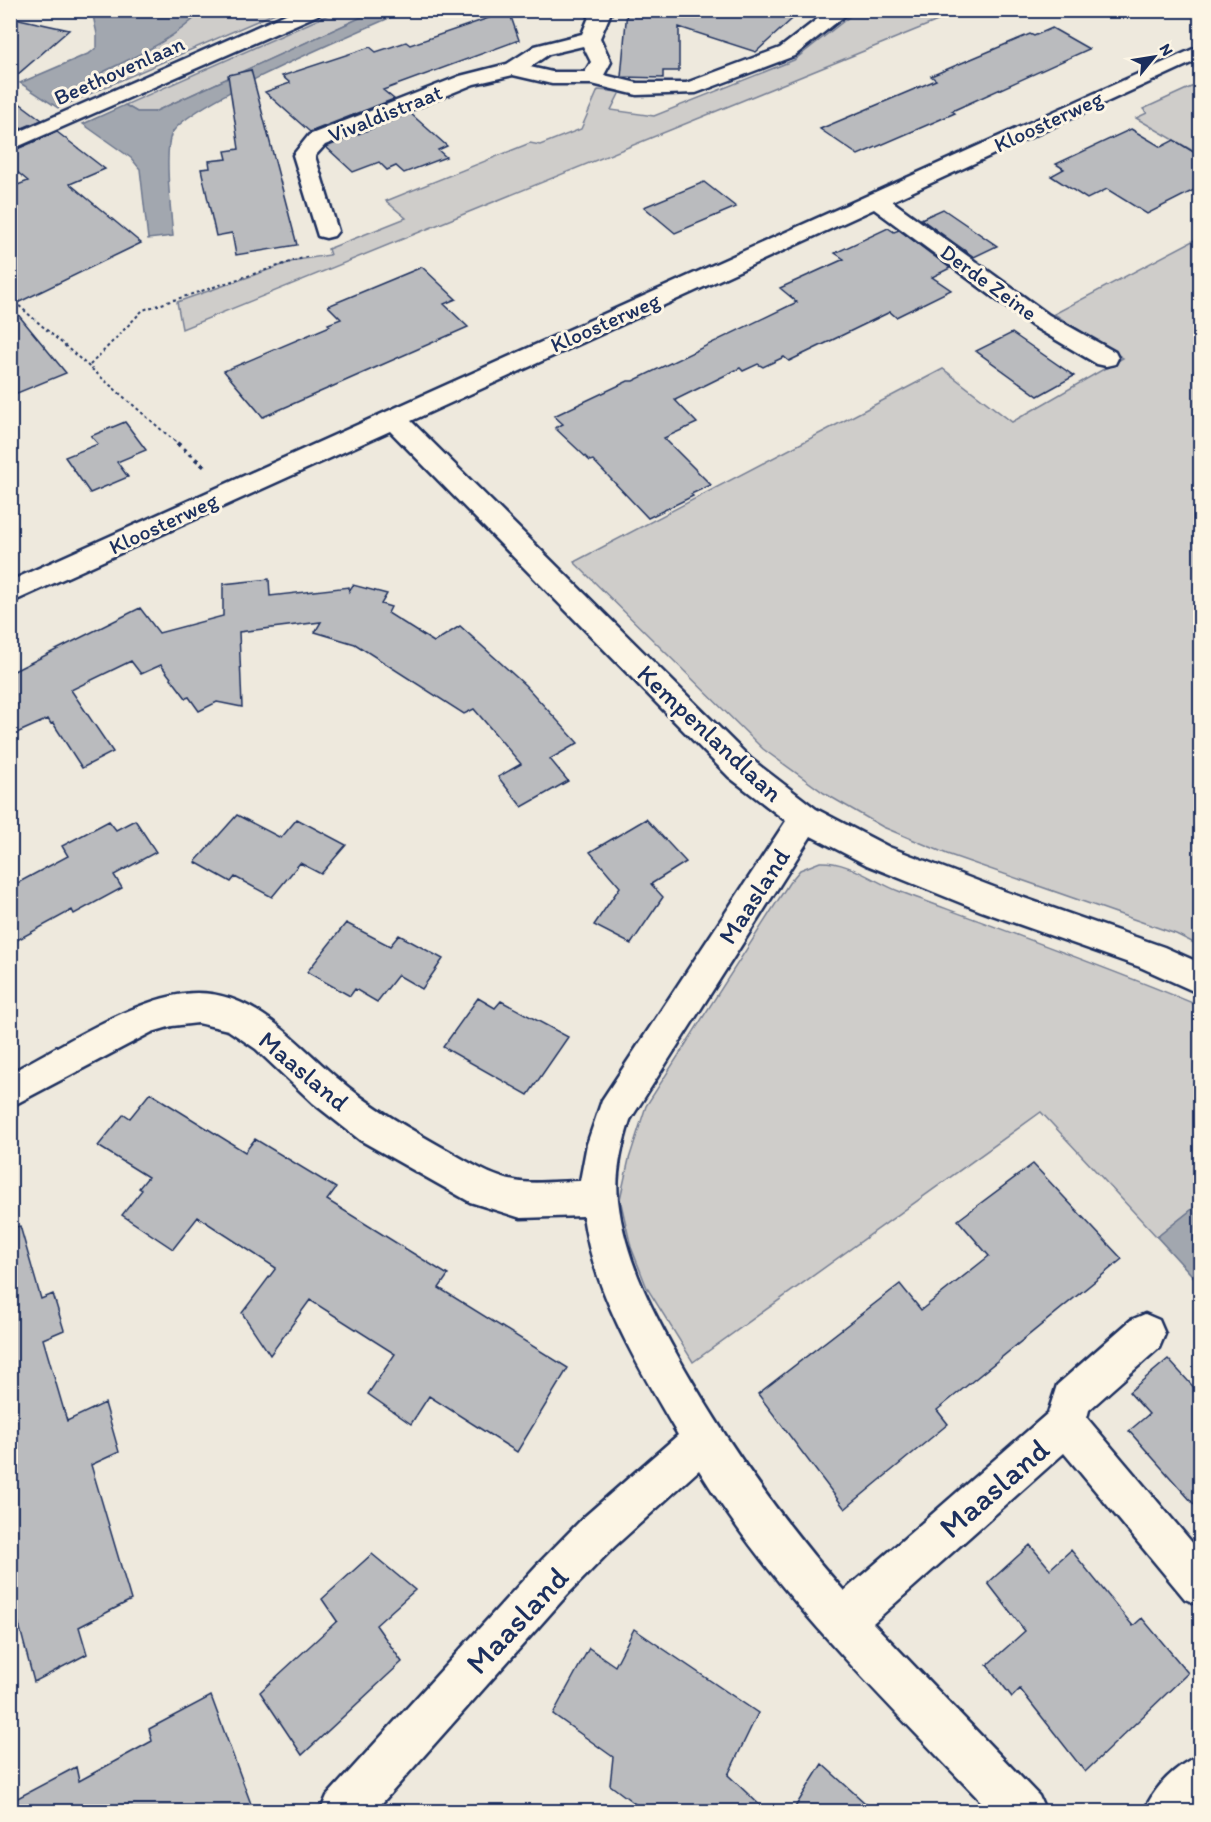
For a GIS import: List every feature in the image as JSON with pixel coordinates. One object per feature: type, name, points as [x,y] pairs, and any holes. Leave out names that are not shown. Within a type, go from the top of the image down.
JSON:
[{"type":"street","name":"Beethovenlaan","points":[[10,144],[314,10]]},
{"type":"street","points":[[592,78],[601,62],[590,38],[602,10]]},
{"type":"street","points":[[514,68],[539,77],[566,81],[592,78],[637,89],[688,89],[788,52],[842,10]]},
{"type":"street","name":"Vivaldistraat","points":[[327,231],[304,155],[317,140],[467,80],[514,68],[542,50],[590,38]]},
{"type":"street","name":"Kloosterweg","points":[[10,593],[1200,52]]},
{"type":"street","name":"Derde Zeine","points":[[876,200],[1040,320],[1106,358]]},
{"type":"street","name":"Kempenlandlaan","points":[[393,418],[740,768],[804,818],[878,856],[993,901],[1152,957],[1200,978]]},
{"type":"street","name":"Maasland","points":[[804,818],[615,1112],[603,1142],[598,1197],[606,1240],[621,1287],[638,1323],[703,1440],[773,1541],[841,1623],[1023,1812]]},
{"type":"street","name":"Maasland","points":[[10,1091],[143,1020],[172,1011],[198,1008],[236,1016],[268,1038],[326,1091],[374,1128],[483,1190],[521,1200],[598,1197]]},
{"type":"street","name":"Maasland","points":[[841,1623],[1066,1424],[1071,1399],[1145,1334]]},
{"type":"street","name":"Maasland","points":[[1066,1424],[1200,1584]]},
{"type":"street","name":"Maasland","points":[[343,1812],[552,1580],[599,1533],[703,1440]]},
{"type":"street","points":[[1167,1812],[1200,1778]]},
{"type":"path","points":[[90,365],[143,310],[297,259],[322,253],[327,231]]},
{"type":"path","points":[[10,298],[90,365],[232,491]]},
{"type":"shaded area","points":[[858,10],[875,16],[883,11],[962,11],[182,329],[177,302],[297,260],[330,255],[328,249],[406,218],[386,201],[530,143],[540,145],[581,129],[598,90],[620,92],[611,110],[654,116],[794,60]]},
{"type":"shaded area","points":[[92,11],[202,11],[166,40],[97,75],[91,80],[101,89],[58,108],[20,83],[90,53],[97,47]]},
{"type":"shaded area","points":[[201,11],[280,11],[101,89],[94,85],[91,80],[97,75]]},
{"type":"shaded area","points":[[337,11],[375,11],[154,112],[137,112],[125,105]]},
{"type":"shaded area","points":[[375,11],[405,11],[241,86],[183,121],[171,135],[168,155],[173,236],[148,239],[140,169],[131,158],[83,124],[125,105],[137,112],[154,112]]},
{"type":"shaded area","points":[[1200,83],[1200,155],[1136,118],[1147,113],[1143,109]]},
{"type":"shaded area","points":[[1200,237],[1200,946],[1176,934],[947,854],[883,827],[824,793],[763,749],[574,562],[943,369],[1012,422],[1123,358],[1054,314]]},
{"type":"shaded area","points":[[820,862],[851,868],[901,892],[1200,1006],[1200,1203],[1157,1237],[1041,1112],[693,1362],[647,1288],[631,1247],[620,1199],[629,1159],[646,1106],[789,883],[800,870]]},
{"type":"shaded area","points":[[1200,1203],[1200,1284],[1157,1237]]},
{"type":"building","points":[[627,10],[802,10],[756,52],[679,27],[679,71],[663,71],[663,78],[621,77]]},
{"type":"building","points":[[509,11],[519,40],[383,90],[394,99],[310,132],[265,92],[290,83],[282,76],[370,47],[376,52],[406,42],[410,45]]},
{"type":"building","points":[[10,17],[69,30],[10,81]]},
{"type":"building","points":[[1052,28],[1089,49],[952,111],[955,113],[858,155],[820,129],[936,80],[931,76],[1030,34],[1034,36]]},
{"type":"building","points":[[251,70],[297,245],[236,255],[232,233],[216,236],[201,169],[210,168],[209,161],[227,159],[225,151],[239,149],[228,75]]},
{"type":"building","points":[[10,96],[42,120],[10,133]]},
{"type":"building","points":[[410,113],[447,146],[438,150],[446,157],[404,173],[396,166],[387,170],[379,162],[353,172],[326,147]]},
{"type":"building","points":[[1131,129],[1161,147],[1174,140],[1200,156],[1200,187],[1147,214],[1107,189],[1087,199],[1051,176],[1064,169],[1056,164]]},
{"type":"building","points":[[57,132],[105,169],[70,184],[141,243],[11,306],[66,373],[10,396],[10,188],[28,181],[10,166],[10,152]]},
{"type":"building","points":[[704,182],[736,207],[675,233],[644,207]]},
{"type":"building","points":[[943,209],[997,246],[974,257],[921,219]]},
{"type":"building","points":[[888,228],[894,232],[899,230],[950,268],[932,277],[951,290],[896,317],[890,312],[789,361],[784,357],[763,367],[758,364],[743,371],[740,368],[675,400],[697,423],[664,438],[711,485],[691,494],[693,496],[648,518],[593,460],[590,461],[555,428],[563,424],[554,416],[628,381],[633,381],[797,302],[780,288],[844,259],[835,253]]},
{"type":"building","points":[[422,267],[456,299],[444,304],[468,327],[263,417],[224,371],[330,326],[328,324],[341,319],[328,306]]},
{"type":"building","points":[[1012,333],[1074,376],[1038,396],[976,351]]},
{"type":"building","points":[[125,422],[146,450],[117,462],[128,477],[90,493],[65,457],[98,444],[91,436]]},
{"type":"building","points":[[269,579],[270,596],[349,587],[349,591],[353,585],[387,594],[381,604],[391,607],[388,613],[434,642],[460,626],[525,685],[578,743],[550,759],[568,781],[522,807],[498,777],[521,764],[474,709],[464,714],[355,644],[315,632],[321,622],[239,632],[242,707],[217,702],[199,711],[161,665],[141,674],[131,661],[71,690],[113,752],[82,768],[53,723],[51,724],[48,719],[10,736],[10,673],[140,608],[159,633],[223,616],[223,584]]},
{"type":"building","points":[[237,815],[281,838],[297,819],[346,845],[321,874],[300,863],[272,897],[235,877],[231,882],[195,862]]},
{"type":"building","points":[[646,819],[686,862],[651,884],[663,897],[631,944],[594,925],[620,887],[590,852]]},
{"type":"building","points":[[135,820],[156,852],[114,875],[122,888],[74,914],[72,910],[10,944],[10,887],[68,856],[62,846],[109,821],[116,830]]},
{"type":"building","points":[[346,923],[390,946],[399,935],[443,959],[422,989],[398,975],[377,1002],[355,989],[350,996],[307,972]]},
{"type":"building","points":[[478,998],[495,1008],[501,1001],[568,1037],[528,1095],[443,1047]]},
{"type":"building","points":[[150,1093],[245,1152],[255,1139],[336,1188],[327,1200],[448,1275],[439,1288],[568,1368],[517,1452],[429,1396],[411,1424],[368,1394],[395,1354],[310,1300],[270,1355],[242,1313],[276,1268],[198,1217],[173,1249],[122,1215],[142,1190],[139,1188],[148,1177],[98,1146],[124,1114],[130,1118]]},
{"type":"building","points":[[1033,1164],[1122,1259],[937,1410],[948,1424],[845,1509],[758,1394],[900,1284],[921,1310],[989,1256],[958,1220]]},
{"type":"building","points":[[20,1226],[41,1299],[53,1294],[64,1330],[43,1339],[67,1421],[105,1403],[119,1452],[91,1465],[131,1600],[79,1627],[87,1654],[34,1682],[10,1590],[10,1228]]},
{"type":"building","points":[[1168,1359],[1200,1394],[1200,1511],[1129,1431],[1149,1414],[1129,1392]]},
{"type":"building","points":[[1030,1545],[1050,1569],[1071,1550],[1133,1626],[1142,1618],[1188,1673],[1085,1772],[1020,1689],[1012,1697],[987,1665],[1025,1631],[988,1583]]},
{"type":"building","points":[[372,1554],[415,1590],[376,1625],[402,1662],[302,1755],[260,1692],[337,1621],[322,1599]]},
{"type":"building","points":[[634,1629],[758,1713],[728,1775],[767,1812],[646,1812],[610,1785],[613,1757],[553,1714],[589,1648],[615,1666]]},
{"type":"building","points":[[211,1696],[254,1812],[10,1812],[10,1802],[76,1767],[79,1781],[152,1741],[149,1729]]},
{"type":"building","points":[[822,1764],[875,1812],[792,1812]]}]
